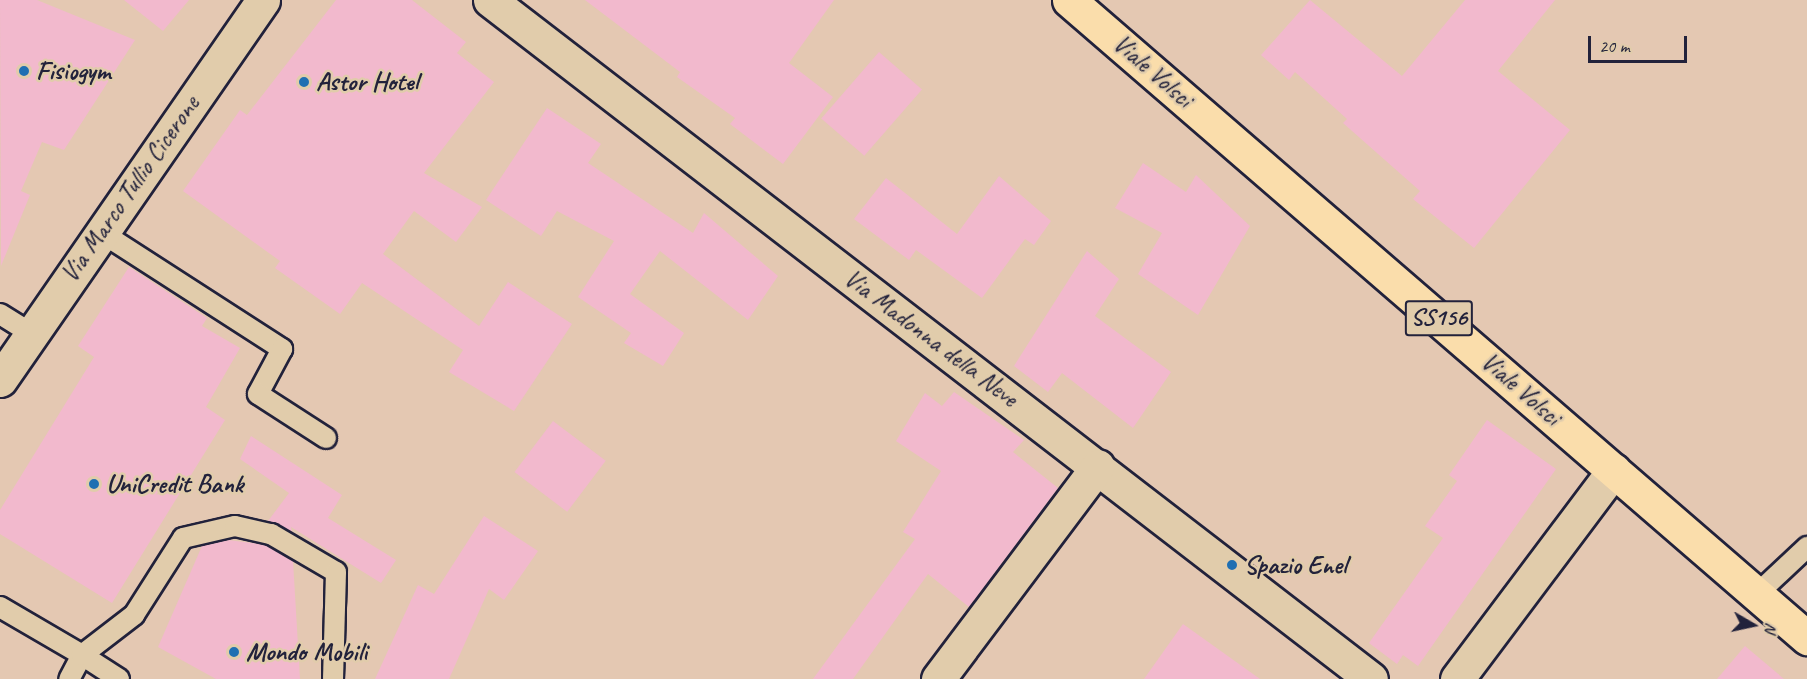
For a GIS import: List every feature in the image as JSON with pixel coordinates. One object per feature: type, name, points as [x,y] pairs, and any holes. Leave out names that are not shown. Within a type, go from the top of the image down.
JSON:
[{"type":"main road","name":"Viale Volsci","points":[[1069,0],[1807,638]]},
{"type":"street","name":"Via Marco Tullio Cicerone","points":[[0,380],[99,231],[263,0]]},
{"type":"street","name":"Via Madonna della Neve","points":[[490,0],[1098,466],[1371,679]]},
{"type":"street","points":[[938,679],[1098,466]]},
{"type":"street","points":[[1457,679],[1614,470]]},
{"type":"lane","points":[[99,231],[282,349],[258,394],[326,438]]},
{"type":"lane","points":[[0,314],[31,333]]},
{"type":"lane","points":[[69,679],[82,655],[134,615],[183,538],[235,525],[271,534],[336,572],[333,679]]},
{"type":"lane","points":[[1757,594],[1807,547]]},
{"type":"lane","points":[[0,607],[119,679]]},
{"type":"building","points":[[0,0],[37,0],[135,40],[64,150],[42,142],[21,191],[30,195],[1,266]]},
{"type":"building","points":[[124,0],[189,0],[163,31]]},
{"type":"building","points":[[336,0],[412,0],[466,42],[457,53],[494,82],[424,173],[482,207],[456,242],[414,211],[383,254],[479,326],[508,282],[572,324],[514,411],[449,372],[463,350],[362,283],[340,314],[275,268],[280,261],[183,191],[240,110],[247,115]]},
{"type":"building","points":[[585,0],[834,0],[789,63],[833,97],[783,164],[730,124],[735,118],[677,77],[680,72]]},
{"type":"building","points":[[1310,0],[1402,76],[1465,0],[1555,0],[1498,71],[1570,130],[1474,248],[1413,199],[1420,191],[1343,123],[1347,119],[1295,72],[1289,80],[1261,55]]},
{"type":"building","points":[[879,52],[922,89],[864,156],[821,118]]},
{"type":"building","points":[[547,108],[601,144],[588,163],[693,233],[704,213],[778,276],[748,320],[660,251],[630,294],[684,333],[663,366],[624,343],[631,333],[578,297],[614,241],[557,211],[541,236],[486,200]]},
{"type":"building","points":[[1143,163],[1186,192],[1196,175],[1250,226],[1198,315],[1138,274],[1162,233],[1115,208]]},
{"type":"building","points":[[999,176],[1051,221],[1034,245],[1025,239],[982,298],[916,250],[909,260],[854,219],[886,178],[957,234]]},
{"type":"building","points":[[1087,251],[1119,279],[1095,316],[1171,372],[1133,428],[1062,373],[1048,392],[1014,366]]},
{"type":"building","points":[[129,267],[207,318],[202,326],[240,348],[206,407],[225,420],[112,603],[0,534],[0,510],[94,357],[78,346]]},
{"type":"building","points":[[954,392],[1024,440],[1013,452],[1058,488],[969,607],[928,574],[853,679],[813,679],[915,539],[903,532],[941,471],[896,441],[925,393],[942,406]]},
{"type":"building","points":[[1487,420],[1556,469],[1418,666],[1403,655],[1397,664],[1369,643],[1443,538],[1425,526],[1457,481],[1449,475]]},
{"type":"building","points":[[553,421],[606,461],[567,512],[514,472]]},
{"type":"building","points":[[251,436],[342,495],[328,518],[396,560],[381,583],[291,527],[292,532],[268,521],[289,493],[240,459]]},
{"type":"building","points":[[484,516],[538,551],[504,600],[489,589],[449,679],[375,679],[418,585],[434,594]]},
{"type":"building","points":[[228,540],[267,545],[293,561],[300,679],[216,679],[158,647],[202,546]]},
{"type":"building","points":[[1183,624],[1260,679],[1144,679]]},
{"type":"building","points":[[1745,646],[1784,679],[1717,679]]},
{"type":"place","name":"Fisiogym","points":[[24,71]]},
{"type":"place","name":"Astor Hotel","points":[[304,82]]},
{"type":"place","name":"UniCredit Bank","points":[[94,484]]},
{"type":"place","name":"Spazio Enel","points":[[1232,565]]},
{"type":"place","name":"Mondo Mobili","points":[[234,652]]}]
